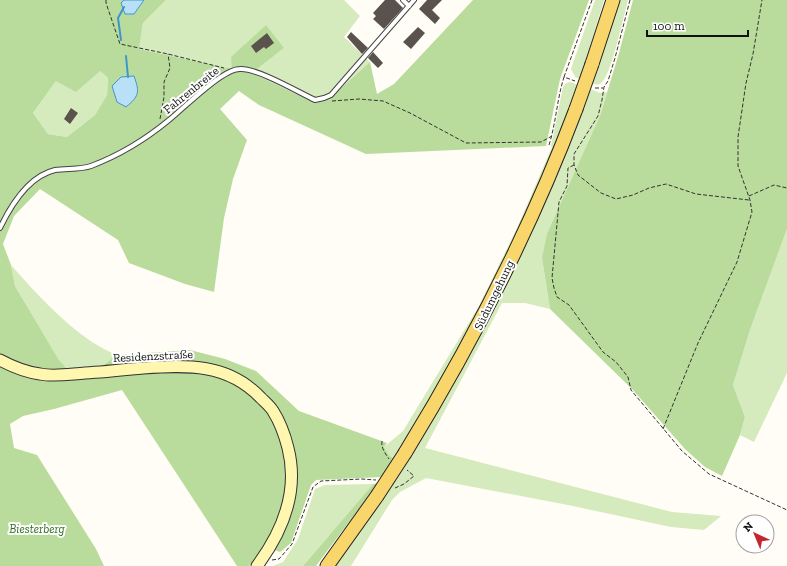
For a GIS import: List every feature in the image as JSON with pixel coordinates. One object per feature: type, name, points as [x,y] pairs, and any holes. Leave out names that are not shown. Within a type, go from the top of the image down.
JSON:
[{"type":"main road","name":"Südumgehung","points":[[327,566],[377,496],[405,453],[436,403],[484,317],[531,219],[576,109],[613,0]]},
{"type":"main road","name":"Residenzstraße","points":[[0,360],[13,367],[41,375],[63,375],[177,366],[200,367],[235,377],[252,388],[273,410],[286,439],[291,460],[290,493],[284,519],[274,541],[258,564]]},
{"type":"lane","points":[[403,0],[410,6]]},
{"type":"lane","name":"Fahrenbreite","points":[[0,228],[5,216],[21,193],[40,176],[54,170],[89,166],[132,147],[158,128],[203,90],[228,73],[239,69],[255,71],[315,100],[331,95],[414,0]]},
{"type":"path","points":[[106,0],[120,44],[223,67],[228,73]]},
{"type":"path","points":[[549,145],[552,136],[560,88],[592,0]]},
{"type":"path","points":[[630,0],[615,58],[608,81],[604,87],[598,116],[574,154],[574,165],[578,175],[601,193],[616,199],[666,184],[696,194],[750,200]]},
{"type":"path","points":[[663,429],[698,343],[737,262],[752,212],[750,200],[738,166],[738,137],[746,83],[762,0]]},
{"type":"path","points":[[158,128],[164,98],[164,82],[170,68],[168,54]]},
{"type":"path","points":[[564,77],[575,81]]},
{"type":"path","points":[[594,88],[604,87]]},
{"type":"path","points":[[330,101],[359,99],[383,100],[466,143],[541,142],[552,136]]},
{"type":"path","points":[[574,165],[568,168],[567,186],[559,202],[552,278],[557,297],[568,305],[603,352],[616,362],[628,377],[631,390],[682,451],[709,474],[787,510]]},
{"type":"path","points":[[748,196],[774,184],[787,188]]},
{"type":"path","points":[[382,441],[381,445],[383,450],[390,461]]},
{"type":"path","points":[[392,489],[404,484],[414,476],[404,467]]},
{"type":"path","points":[[258,564],[279,559],[292,544],[313,488],[321,481],[374,479],[380,482]]},
{"type":"green space","name":"Biesterberg","points":[[0,0],[124,0],[121,3],[125,13],[134,14],[144,0],[166,0],[143,23],[139,49],[232,69],[231,57],[266,25],[284,48],[252,73],[315,103],[332,96],[370,62],[377,94],[394,84],[473,0],[589,0],[560,79],[546,146],[366,154],[259,105],[239,91],[220,109],[247,140],[233,179],[224,218],[214,292],[185,284],[129,263],[118,240],[40,189],[14,216],[3,244],[11,265],[15,286],[59,360],[67,369],[103,366],[116,355],[190,350],[225,359],[256,371],[299,411],[387,443],[384,447],[389,455],[394,459],[382,477],[316,480],[311,485],[291,543],[280,552],[265,547],[249,566],[237,566],[122,390],[23,416],[10,424],[14,448],[37,455],[96,549],[104,566],[0,566]],"holes":[[[100,71],[108,78],[107,95],[95,115],[67,137],[48,134],[33,113],[56,81],[76,92]]]},
{"type":"green space","points":[[166,0],[344,0],[360,16],[344,37],[370,62],[332,96],[315,103],[252,73],[284,48],[232,69],[139,49],[143,23]]},
{"type":"green space","points":[[595,0],[604,0],[580,79],[575,77],[571,69]]},
{"type":"green space","points":[[618,0],[628,0],[613,59],[604,80],[600,84],[593,84],[591,83]]},
{"type":"green space","points":[[633,0],[787,0],[787,229],[750,330],[733,385],[745,417],[740,435],[722,476],[705,467],[685,449],[632,389],[550,309],[542,258],[547,234],[600,116]]},
{"type":"green space","points":[[100,71],[108,78],[107,95],[95,115],[67,137],[48,134],[33,113],[56,81]]},
{"type":"green space","points":[[570,82],[578,85],[553,155],[482,309],[394,459],[389,455],[384,447],[403,431],[479,306],[517,228],[552,147],[563,87],[566,83]]},
{"type":"green space","points":[[590,89],[600,93],[607,92],[600,116],[542,258],[550,309],[525,303],[502,303],[425,448],[672,512],[721,516],[704,530],[671,527],[568,505],[426,478],[400,492],[392,500],[351,566],[334,566],[383,500],[460,373],[496,305],[548,196]]},
{"type":"green space","points":[[787,229],[787,373],[754,442],[740,435],[745,417],[733,385],[750,330]]},
{"type":"green space","points":[[11,265],[59,316],[92,342],[116,355],[103,366],[67,370],[59,360],[15,286]]},
{"type":"green space","points":[[378,483],[316,566],[303,566],[373,484]]},
{"type":"green space","points":[[373,484],[303,566],[273,566],[283,562],[298,539],[315,489],[325,485]]},
{"type":"water","points":[[124,0],[144,0],[134,14],[125,14],[121,3]]},
{"type":"water","points":[[134,76],[138,90],[137,94],[134,100],[126,107],[117,102],[112,86],[121,77]]},
{"type":"building","points":[[385,0],[395,0],[403,8],[384,29],[373,19],[376,16],[373,13]]},
{"type":"building","points":[[427,0],[442,0],[432,10],[440,18],[435,24],[419,9]]},
{"type":"building","points":[[418,27],[425,33],[411,49],[403,42]]},
{"type":"building","points":[[351,32],[368,48],[362,54],[347,37]]},
{"type":"building","points":[[267,33],[274,43],[266,49],[264,47],[256,53],[251,46]]},
{"type":"building","points":[[373,52],[383,63],[378,68],[368,58]]},
{"type":"building","points":[[71,108],[78,113],[70,124],[64,119]]},
{"type":"waterway","points":[[121,40],[118,18],[124,7]]},
{"type":"waterway","points":[[126,56],[128,77]]}]
